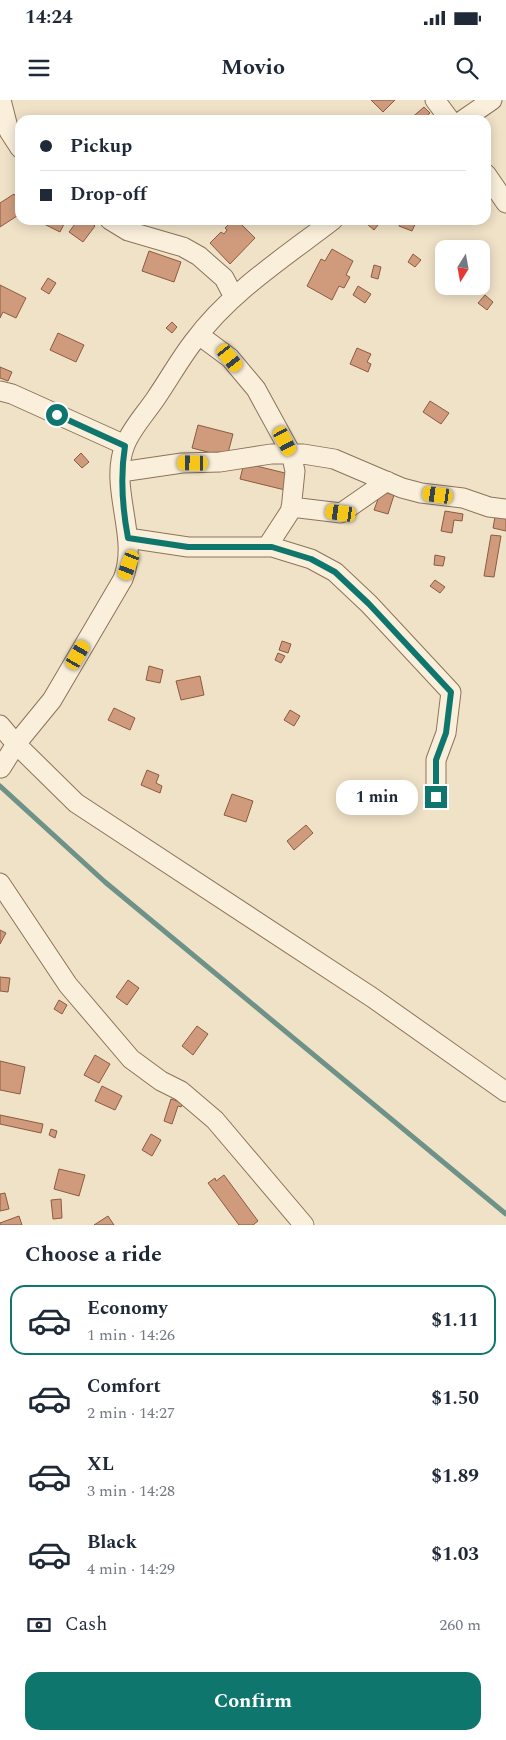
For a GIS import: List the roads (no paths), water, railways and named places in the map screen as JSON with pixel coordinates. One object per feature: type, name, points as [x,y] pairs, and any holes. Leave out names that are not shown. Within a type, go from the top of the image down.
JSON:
[{"type":"street","points":[[436,100],[446,115]]},
{"type":"street","points":[[470,115],[492,100]]},
{"type":"street","points":[[1,108],[9,131],[15,140]]},
{"type":"street","points":[[491,181],[506,203]]},
{"type":"street","points":[[118,225],[128,231],[183,247],[200,256],[224,278],[234,297]]},
{"type":"street","points":[[1,768],[16,744],[52,700],[123,579],[129,565],[128,538],[122,508],[121,472],[125,446],[199,335],[234,297],[327,225]]},
{"type":"street","points":[[199,335],[230,358],[256,389],[291,453],[295,471],[291,507],[268,547]]},
{"type":"street","points":[[0,391],[12,394],[125,446]]},
{"type":"street","points":[[121,472],[182,463],[220,462],[291,453],[334,460],[421,493],[463,498],[489,507],[506,509]]},
{"type":"street","points":[[291,507],[341,513],[387,481]]},
{"type":"street","points":[[128,538],[188,547],[268,547],[311,559],[335,572],[369,604],[451,692],[446,733],[436,760],[436,797]]},
{"type":"street","points":[[0,725],[16,744],[76,803],[373,998],[506,1092]]},
{"type":"street","points":[[0,882],[68,984],[131,1059],[160,1081],[181,1091],[215,1120],[304,1225]]},
{"type":"waterway","points":[[0,786],[105,882],[506,1214]]}]
